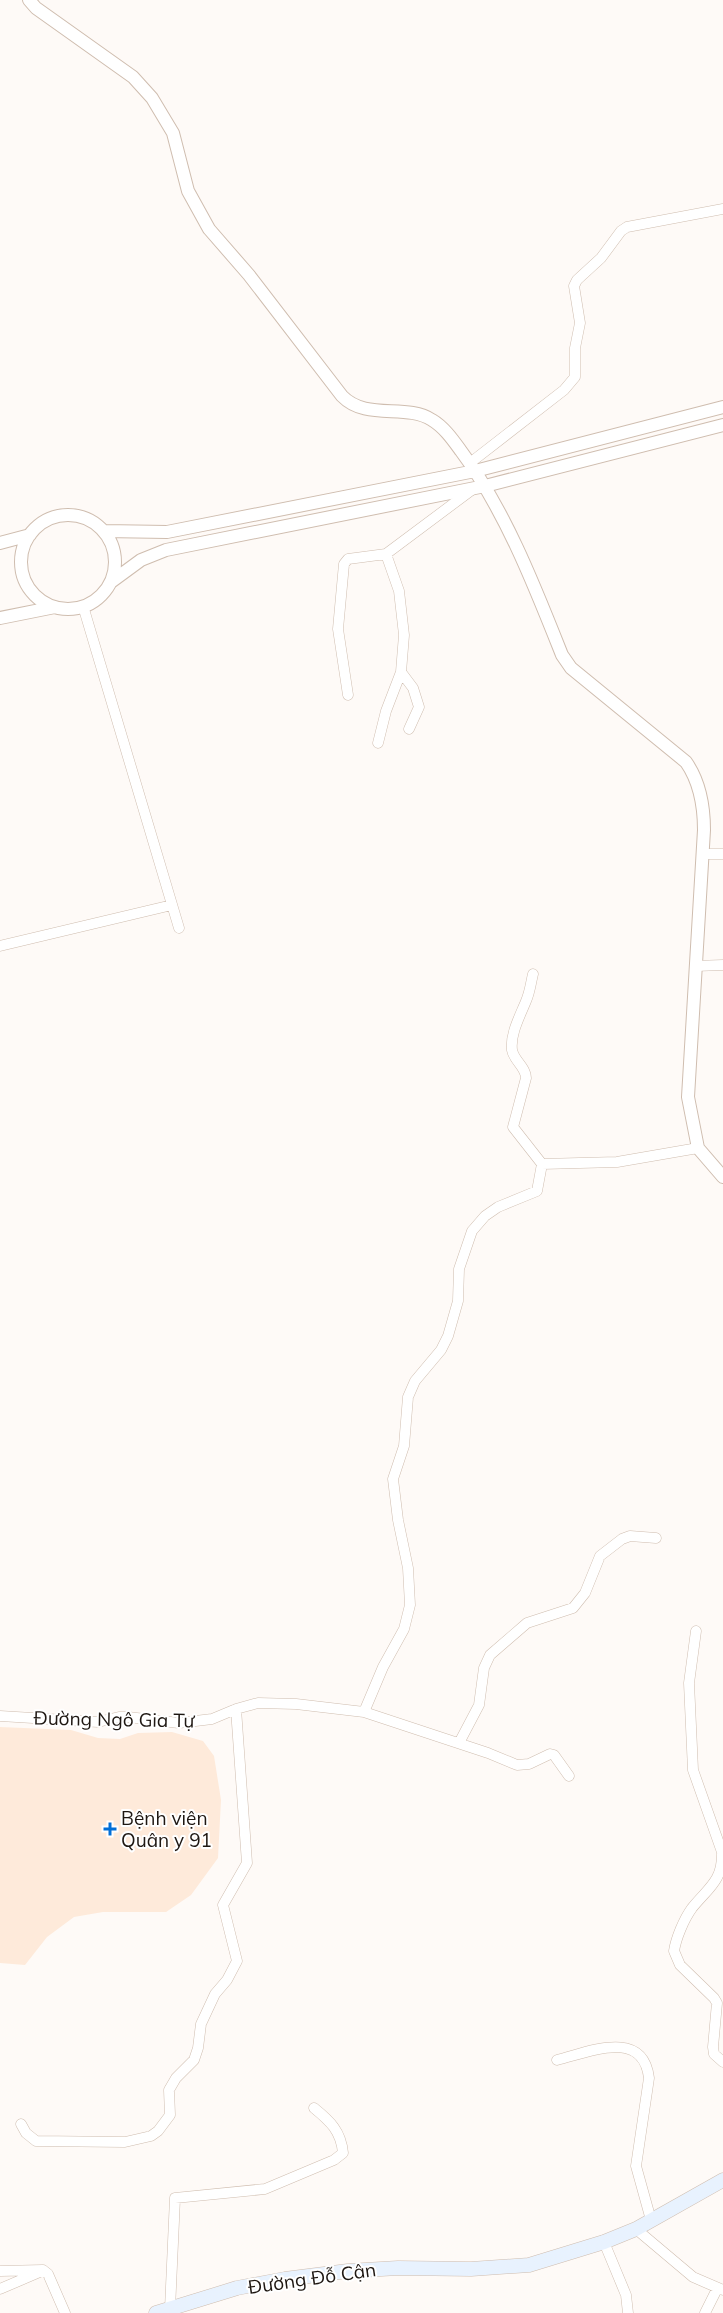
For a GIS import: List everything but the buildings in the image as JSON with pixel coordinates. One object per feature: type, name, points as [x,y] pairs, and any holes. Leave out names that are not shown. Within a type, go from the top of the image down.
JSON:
[{"type":"main road","name":"Đường Đỗ Cận","points":[[156,2313],[237,2288],[285,2279],[359,2269],[478,2268],[528,2265],[604,2242],[636,2229],[723,2180]]},
{"type":"street","points":[[29,0],[36,8],[133,77],[152,98],[174,134],[188,191],[209,230],[249,275],[349,404],[359,407],[418,414],[432,419],[444,430],[473,467],[479,487],[497,506],[571,668],[686,762],[692,770],[701,793],[704,824],[688,1097],[698,1148],[723,1177]]},
{"type":"street","points":[[473,467],[564,390],[575,376],[575,348],[580,323],[574,286],[577,280],[601,258],[621,230],[627,227],[723,208]]},
{"type":"street","points":[[104,531],[167,532],[473,467],[723,407]]},
{"type":"street","points":[[30,534],[22,555],[24,577],[31,590],[41,600],[55,607],[69,609],[83,606],[100,597],[111,582],[141,560],[166,550],[479,487],[723,425]]},
{"type":"street","points":[[348,695],[338,629],[344,564],[348,559],[386,554],[479,487]]},
{"type":"street","points":[[0,543],[30,534],[46,521],[66,515],[87,519],[104,531],[113,547],[116,564],[111,582]]},
{"type":"street","points":[[378,743],[386,711],[401,672],[404,625],[401,600],[386,554]]},
{"type":"street","points":[[83,606],[179,928]]},
{"type":"street","points":[[0,618],[55,607]]},
{"type":"street","points":[[401,672],[413,688],[419,708],[409,729]]},
{"type":"street","points":[[702,854],[723,854]]},
{"type":"street","points":[[0,946],[172,905]]},
{"type":"street","points":[[695,966],[723,966]]},
{"type":"street","points":[[364,1712],[383,1667],[404,1629],[410,1605],[408,1568],[398,1520],[393,1479],[406,1439],[408,1398],[415,1382],[445,1344],[458,1301],[460,1269],[469,1237],[481,1219],[498,1207],[537,1191],[542,1164],[514,1126],[526,1078],[525,1071],[513,1054],[513,1044],[517,1022],[528,998],[533,974]]},
{"type":"street","points":[[542,1164],[617,1162],[698,1148]]},
{"type":"street","points":[[459,1743],[479,1705],[484,1668],[490,1655],[527,1623],[573,1608],[585,1593],[600,1556],[622,1539],[630,1536],[656,1538]]},
{"type":"street","points":[[696,1631],[689,1683],[693,1770],[722,1852],[723,1862],[719,1878],[688,1913],[674,1952],[680,1965],[714,1998],[716,2004],[713,2047],[714,2054],[723,2062]]},
{"type":"street","name":"Đường Ngô Gia Tự","points":[[0,1716],[98,1722],[128,1717],[179,1723],[212,1718],[236,1709],[258,1704],[296,1704],[364,1712],[523,1766],[550,1754],[554,1756],[569,1776]]},
{"type":"street","points":[[21,2124],[26,2134],[36,2142],[125,2142],[151,2136],[158,2131],[170,2115],[169,2090],[176,2078],[194,2060],[198,2048],[201,2024],[215,1994],[227,1980],[237,1961],[223,1904],[247,1862],[236,1709]]},
{"type":"street","points":[[557,2060],[617,2047],[629,2049],[642,2055],[648,2066],[649,2078],[636,2166],[651,2220]]},
{"type":"street","points":[[170,2309],[175,2198],[265,2189],[334,2160],[343,2153],[342,2142],[334,2125],[314,2108]]},
{"type":"street","points":[[636,2229],[680,2268],[720,2290],[705,2313]]},
{"type":"street","points":[[604,2242],[626,2295],[628,2313]]},
{"type":"street","points":[[0,2289],[43,2270]]},
{"type":"street","points":[[0,2271],[43,2270],[48,2274],[65,2313]]},
{"type":"shaded area","name":"Bệnh viện Quân y 91","points":[[0,1727],[71,1730],[98,1738],[120,1739],[138,1733],[172,1732],[203,1741],[214,1756],[221,1800],[218,1858],[191,1895],[166,1912],[103,1912],[74,1917],[47,1937],[25,1965],[0,1963]]},
{"type":"place","name":"Bệnh viện Quân y 91","points":[[110,1829]]}]
